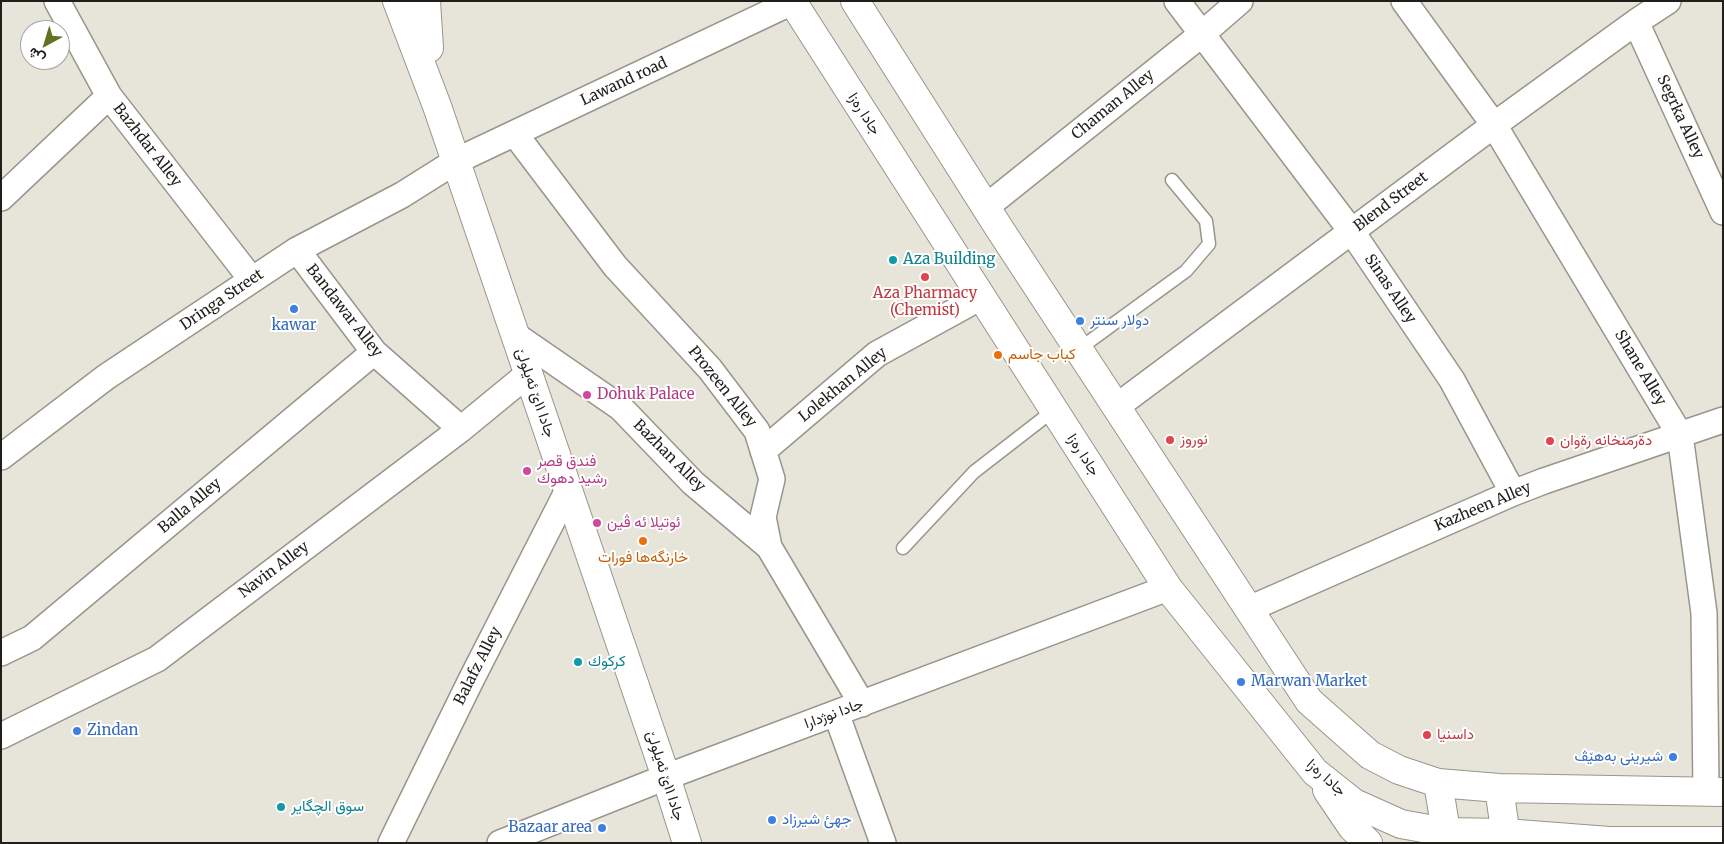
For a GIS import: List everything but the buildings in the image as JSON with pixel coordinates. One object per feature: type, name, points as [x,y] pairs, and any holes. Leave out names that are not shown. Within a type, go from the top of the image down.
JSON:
[{"type":"main road","name":"جادا ١١ێ ئه‌یلولێ","points":[[397,1],[456,161],[666,777],[686,843]]},
{"type":"main road","points":[[418,1],[429,48]]},
{"type":"main road","points":[[426,1],[429,48],[437,106]]},
{"type":"main road","points":[[855,1],[986,207],[1309,701],[1370,755],[1399,770],[1438,783],[1499,788],[1714,792]]},
{"type":"main road","name":"جادا ره‌زا","points":[[792,2],[1168,588],[1315,772],[1354,803],[1401,824],[1446,838],[1506,838]]},
{"type":"main road","points":[[1315,772],[1352,827],[1368,843]]},
{"type":"main road","points":[[1438,783],[1446,838]]},
{"type":"main road","points":[[1499,788],[1506,838],[1608,842],[1723,841]]},
{"type":"street","name":"Bazhdar Alley","points":[[57,1],[109,96],[252,280]]},
{"type":"street","name":"Sinas Alley","points":[[1177,1],[1352,232],[1452,380],[1513,493]]},
{"type":"street","name":"Chaman Alley","points":[[986,207],[1202,34],[1240,1]]},
{"type":"street","name":"Shane Alley","points":[[1404,1],[1494,125],[1680,435],[1704,613],[1714,792]]},
{"type":"street","name":"Blend Street","points":[[1116,407],[1494,125],[1668,1]]},
{"type":"street","name":"Lawand road","points":[[456,161],[792,2]]},
{"type":"street","name":"Segrka Alley","points":[[1636,22],[1723,212]]},
{"type":"street","points":[[1,198],[109,96]]},
{"type":"street","name":"Prozeen Alley","points":[[515,134],[615,266],[710,370],[757,431],[772,479],[762,517],[769,547],[862,704]]},
{"type":"street","name":"Dringa Street","points":[[1,458],[106,377],[297,250],[402,195],[456,161]]},
{"type":"street","name":"Bandawar Alley","points":[[297,250],[374,352],[461,429]]},
{"type":"street","name":"Lolekhan Alley","points":[[763,452],[877,354],[981,297]]},
{"type":"street","name":"Bazhan Alley","points":[[515,335],[621,408],[693,483],[769,547]]},
{"type":"street","name":"Balla Alley","points":[[1,653],[32,638],[374,352]]},
{"type":"street","name":"Navin Alley","points":[[1,736],[157,660],[461,429],[528,374]]},
{"type":"street","name":"Kazheen Alley","points":[[1249,609],[1513,493],[1723,420]]},
{"type":"street","name":"Balafz Alley","points":[[391,843],[471,680],[568,490]]},
{"type":"street","name":"جادا نوژدارا","points":[[500,843],[666,777],[1168,588]]},
{"type":"street","points":[[836,713],[882,843]]},
{"type":"lane","points":[[1079,350],[1186,271],[1209,244],[1206,221],[1172,180]]},
{"type":"lane","points":[[903,548],[974,472],[1054,410]]},
{"type":"place","name":"Aza Building","points":[[893,260]]},
{"type":"place","name":"Aza Pharmacy (Chemist)","points":[[925,277]]},
{"type":"place","name":"kawar","points":[[294,309]]},
{"type":"place","name":"دولار سنتر","points":[[1080,321]]},
{"type":"place","name":"كباب جاسم","points":[[998,355]]},
{"type":"place","name":"Dohuk Palace","points":[[587,395]]},
{"type":"place","name":"نوروز","points":[[1170,440]]},
{"type":"place","name":"دةرمنخانه رةوان","points":[[1550,441]]},
{"type":"place","name":"فندق قصر رشيد دهوك","points":[[527,471]]},
{"type":"place","name":"ئوتيلا ئه ڤين","points":[[597,523]]},
{"type":"place","name":"خارنگەها فورات","points":[[643,541]]},
{"type":"place","name":"كركوك","points":[[578,662]]},
{"type":"place","name":"Marwan Market","points":[[1241,682]]},
{"type":"place","name":"Zindan","points":[[77,731]]},
{"type":"place","name":"داسنيا","points":[[1427,735]]},
{"type":"place","name":"شیرینی بەهێڤ","points":[[1673,757]]},
{"type":"place","name":"سوق الچگاير","points":[[281,807]]},
{"type":"place","name":"جهئ شيرزاد","points":[[772,820]]},
{"type":"place","name":"Bazaar area","points":[[602,828]]}]
